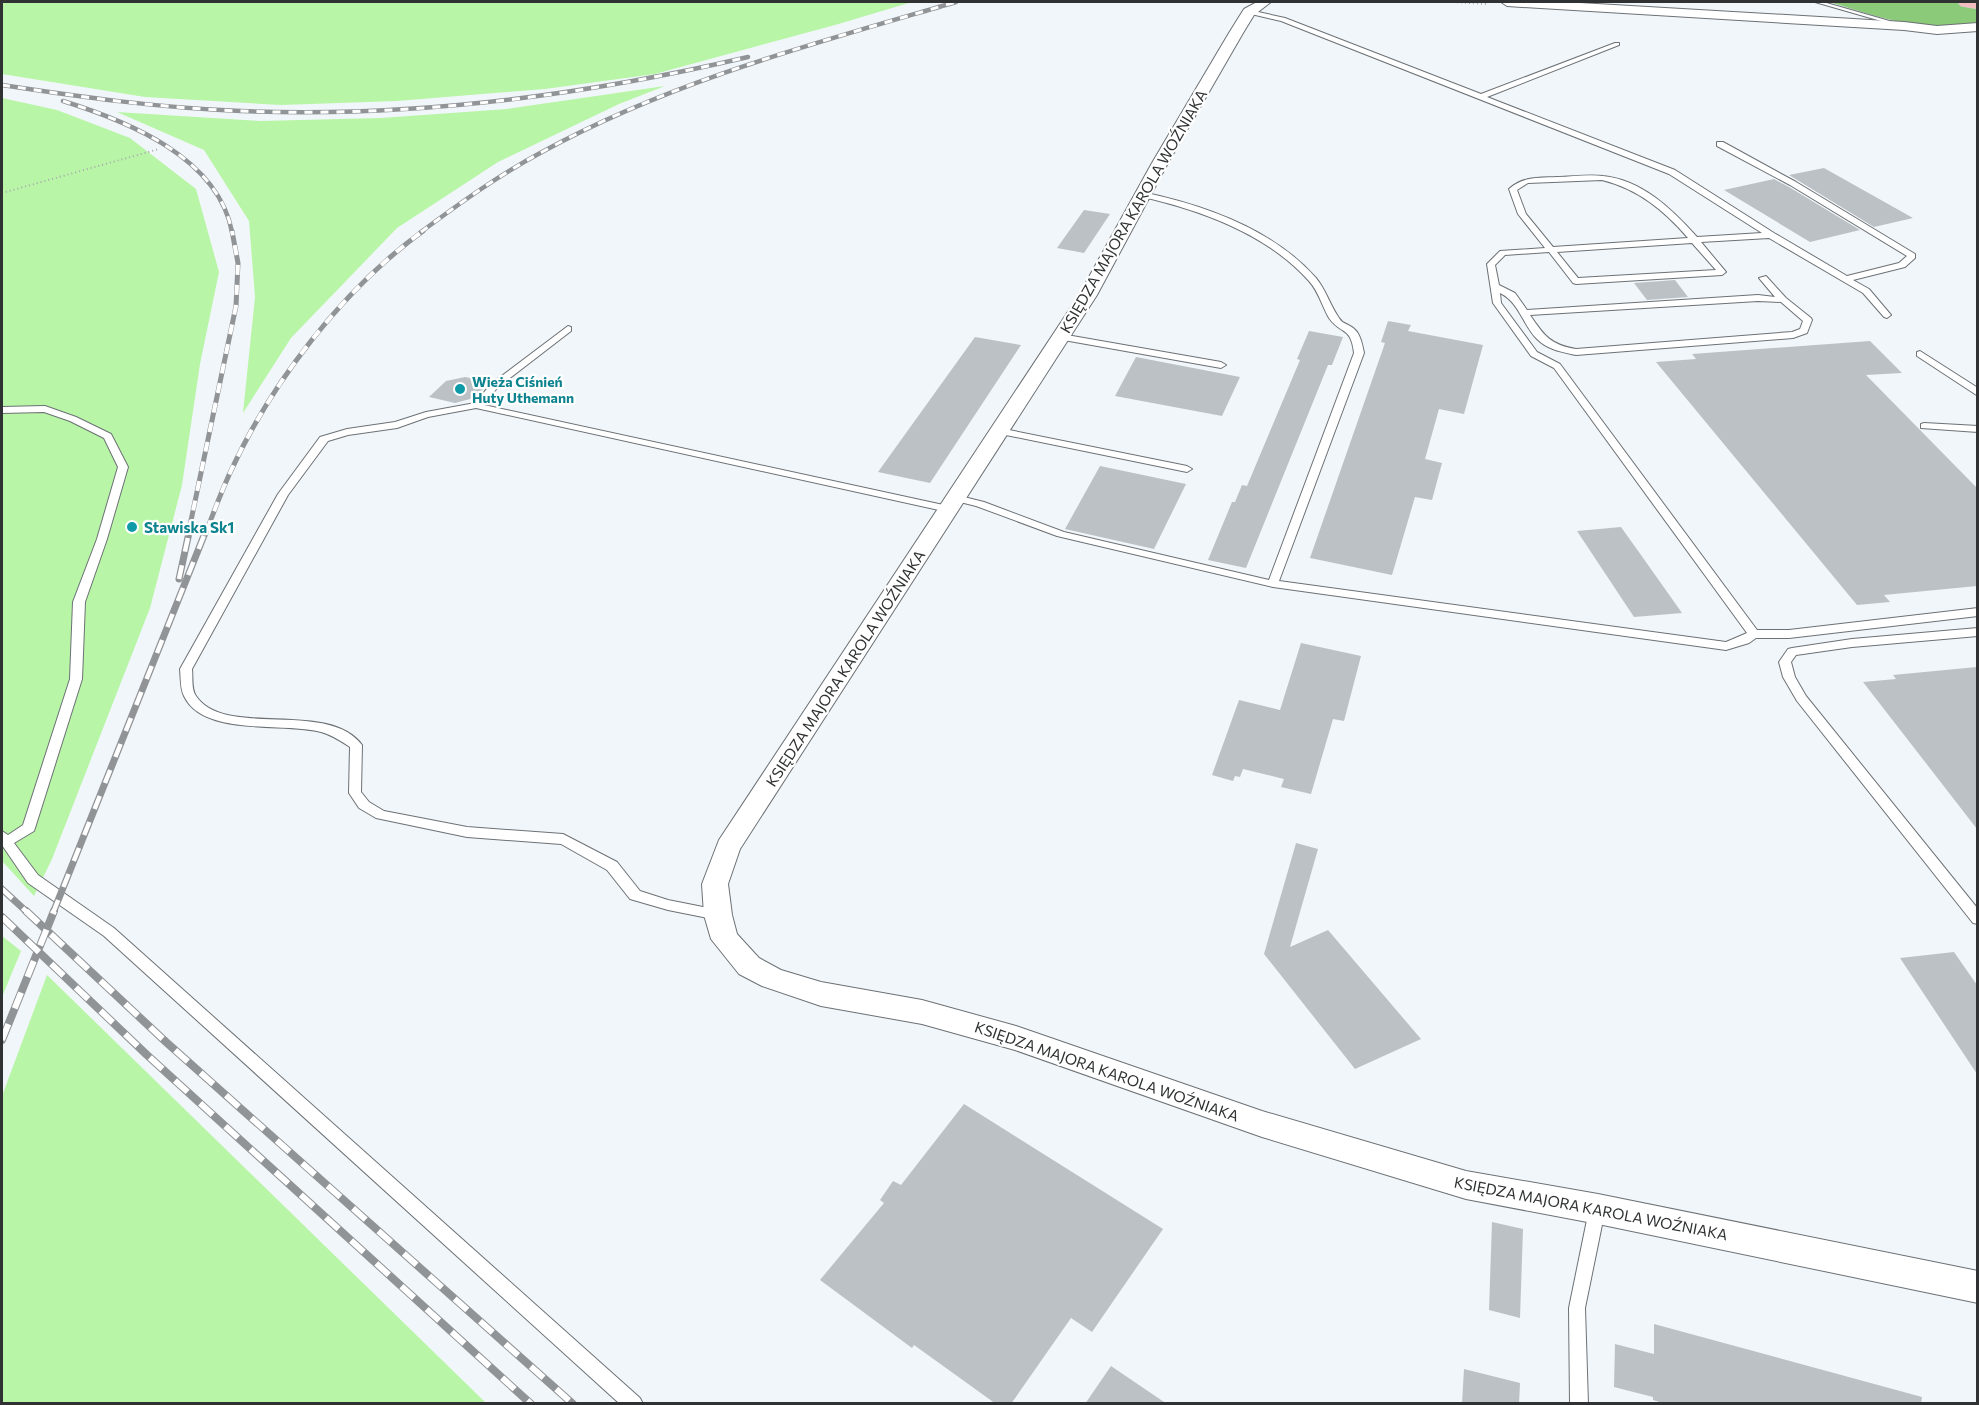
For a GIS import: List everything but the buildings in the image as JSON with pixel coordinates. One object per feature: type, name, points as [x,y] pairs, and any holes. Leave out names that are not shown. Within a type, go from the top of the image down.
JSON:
[{"type":"main road","points":[[1967,2],[1977,4]]},
{"type":"street","points":[[1507,2],[1904,26],[1937,30],[1977,27]]},
{"type":"street","name":"KSIĘDZA MAJORA KAROLA WOŹNIAKA","points":[[1257,7],[1142,194],[1088,295],[728,847],[715,884],[718,915],[725,939],[749,966],[772,978],[820,994],[922,1012],[1016,1038],[1262,1124],[1466,1185],[1598,1209],[1977,1287]]},
{"type":"lane","points":[[1818,2],[1904,26]]},
{"type":"lane","points":[[1257,7],[1672,172],[1771,235],[1866,291],[1887,315]]},
{"type":"lane","points":[[1483,96],[1617,44]]},
{"type":"lane","points":[[1720,144],[1856,220],[1912,256],[1902,265],[1845,279]]},
{"type":"lane","points":[[1602,178],[1631,185],[1660,205],[1722,272],[1576,282],[1549,250],[1522,214],[1513,189],[1517,184],[1526,181],[1602,178]]},
{"type":"lane","points":[[1142,194],[1193,207],[1225,220],[1273,247],[1314,280],[1339,325],[1350,329],[1358,342],[1359,353],[1273,584]]},
{"type":"lane","points":[[1754,634],[1557,366],[1534,354],[1497,303],[1491,264],[1503,253],[1771,235]]},
{"type":"lane","points":[[1495,287],[1512,295],[1541,338],[1558,349],[1576,352],[1793,335],[1804,331],[1808,320],[1783,300],[1763,278]]},
{"type":"lane","points":[[1525,313],[1758,298],[1783,300]]},
{"type":"lane","points":[[568,329],[494,386],[478,405],[426,415],[397,425],[347,432],[324,440],[283,494],[186,669],[189,696],[198,706],[216,717],[318,726],[340,733],[356,745],[355,793],[364,805],[381,815],[467,832],[563,838],[612,866],[635,895],[668,905],[718,915]]},
{"type":"lane","points":[[1061,337],[1221,365]]},
{"type":"lane","points":[[1920,354],[1977,393]]},
{"type":"lane","points":[[478,405],[482,408],[952,504],[980,504],[1061,534],[1273,584],[1726,646],[1745,640],[1754,634],[1789,634],[1977,612]]},
{"type":"lane","points":[[2,410],[45,409],[73,419],[108,436],[123,467],[102,539],[79,602],[76,679],[54,753],[29,828],[4,839],[33,879],[109,932],[634,1404]]},
{"type":"lane","points":[[1924,426],[1977,429]]},
{"type":"lane","points":[[999,431],[1187,469]]},
{"type":"lane","points":[[1977,632],[1792,652],[1785,662],[1789,678],[1802,698],[1977,918]]},
{"type":"lane","points":[[1579,1404],[1577,1308],[1598,1209]]},
{"type":"path","points":[[2,193],[159,149]]},
{"type":"green space","points":[[2,2],[912,2],[655,74],[545,89],[397,101],[281,105],[145,97],[2,74]]},
{"type":"green space","points":[[1829,2],[1959,2],[1977,7],[1977,22],[1958,26],[1921,26]]},
{"type":"green space","points":[[665,86],[619,104],[498,162],[397,228],[291,338],[243,413],[255,297],[249,221],[204,150],[117,112],[260,121],[381,118],[507,109]]},
{"type":"green space","points":[[2,98],[57,110],[130,138],[196,189],[219,272],[200,364],[182,485],[150,608],[52,859],[34,896],[2,861]]},
{"type":"green space","points":[[2,936],[21,951],[2,997]]},
{"type":"green space","points":[[47,975],[486,1403],[2,1403],[2,1096]]},
{"type":"railway","points":[[421,232],[526,161],[641,104],[797,49],[956,2]]},
{"type":"railway","points":[[2,85],[61,94],[211,110],[369,111],[433,107],[559,93],[622,83],[748,57]]},
{"type":"railway","points":[[63,101],[141,131],[189,163],[209,183],[223,206],[232,232]]},
{"type":"railway","points":[[189,530],[236,306],[238,263],[232,231]]},
{"type":"railway","points":[[207,530],[226,482],[246,441],[287,373],[311,341],[364,281],[423,231]]},
{"type":"railway","points":[[179,579],[190,528]]},
{"type":"railway","points":[[53,913],[207,528]]},
{"type":"railway","points":[[2,889],[28,913]]},
{"type":"railway","points":[[26,911],[46,930]]},
{"type":"railway","points":[[46,930],[54,911]]},
{"type":"railway","points":[[2,917],[38,951]]},
{"type":"railway","points":[[38,951],[46,930]]},
{"type":"railway","points":[[46,930],[166,1042],[573,1404]]},
{"type":"railway","points":[[2,1040],[38,951]]},
{"type":"railway","points":[[38,951],[147,1055],[531,1404]]},
{"type":"place","name":"Wieża Ciśnień Huty Uthemann","points":[[460,389]]},
{"type":"place","name":"Stawiska Sk1","points":[[132,527]]}]
